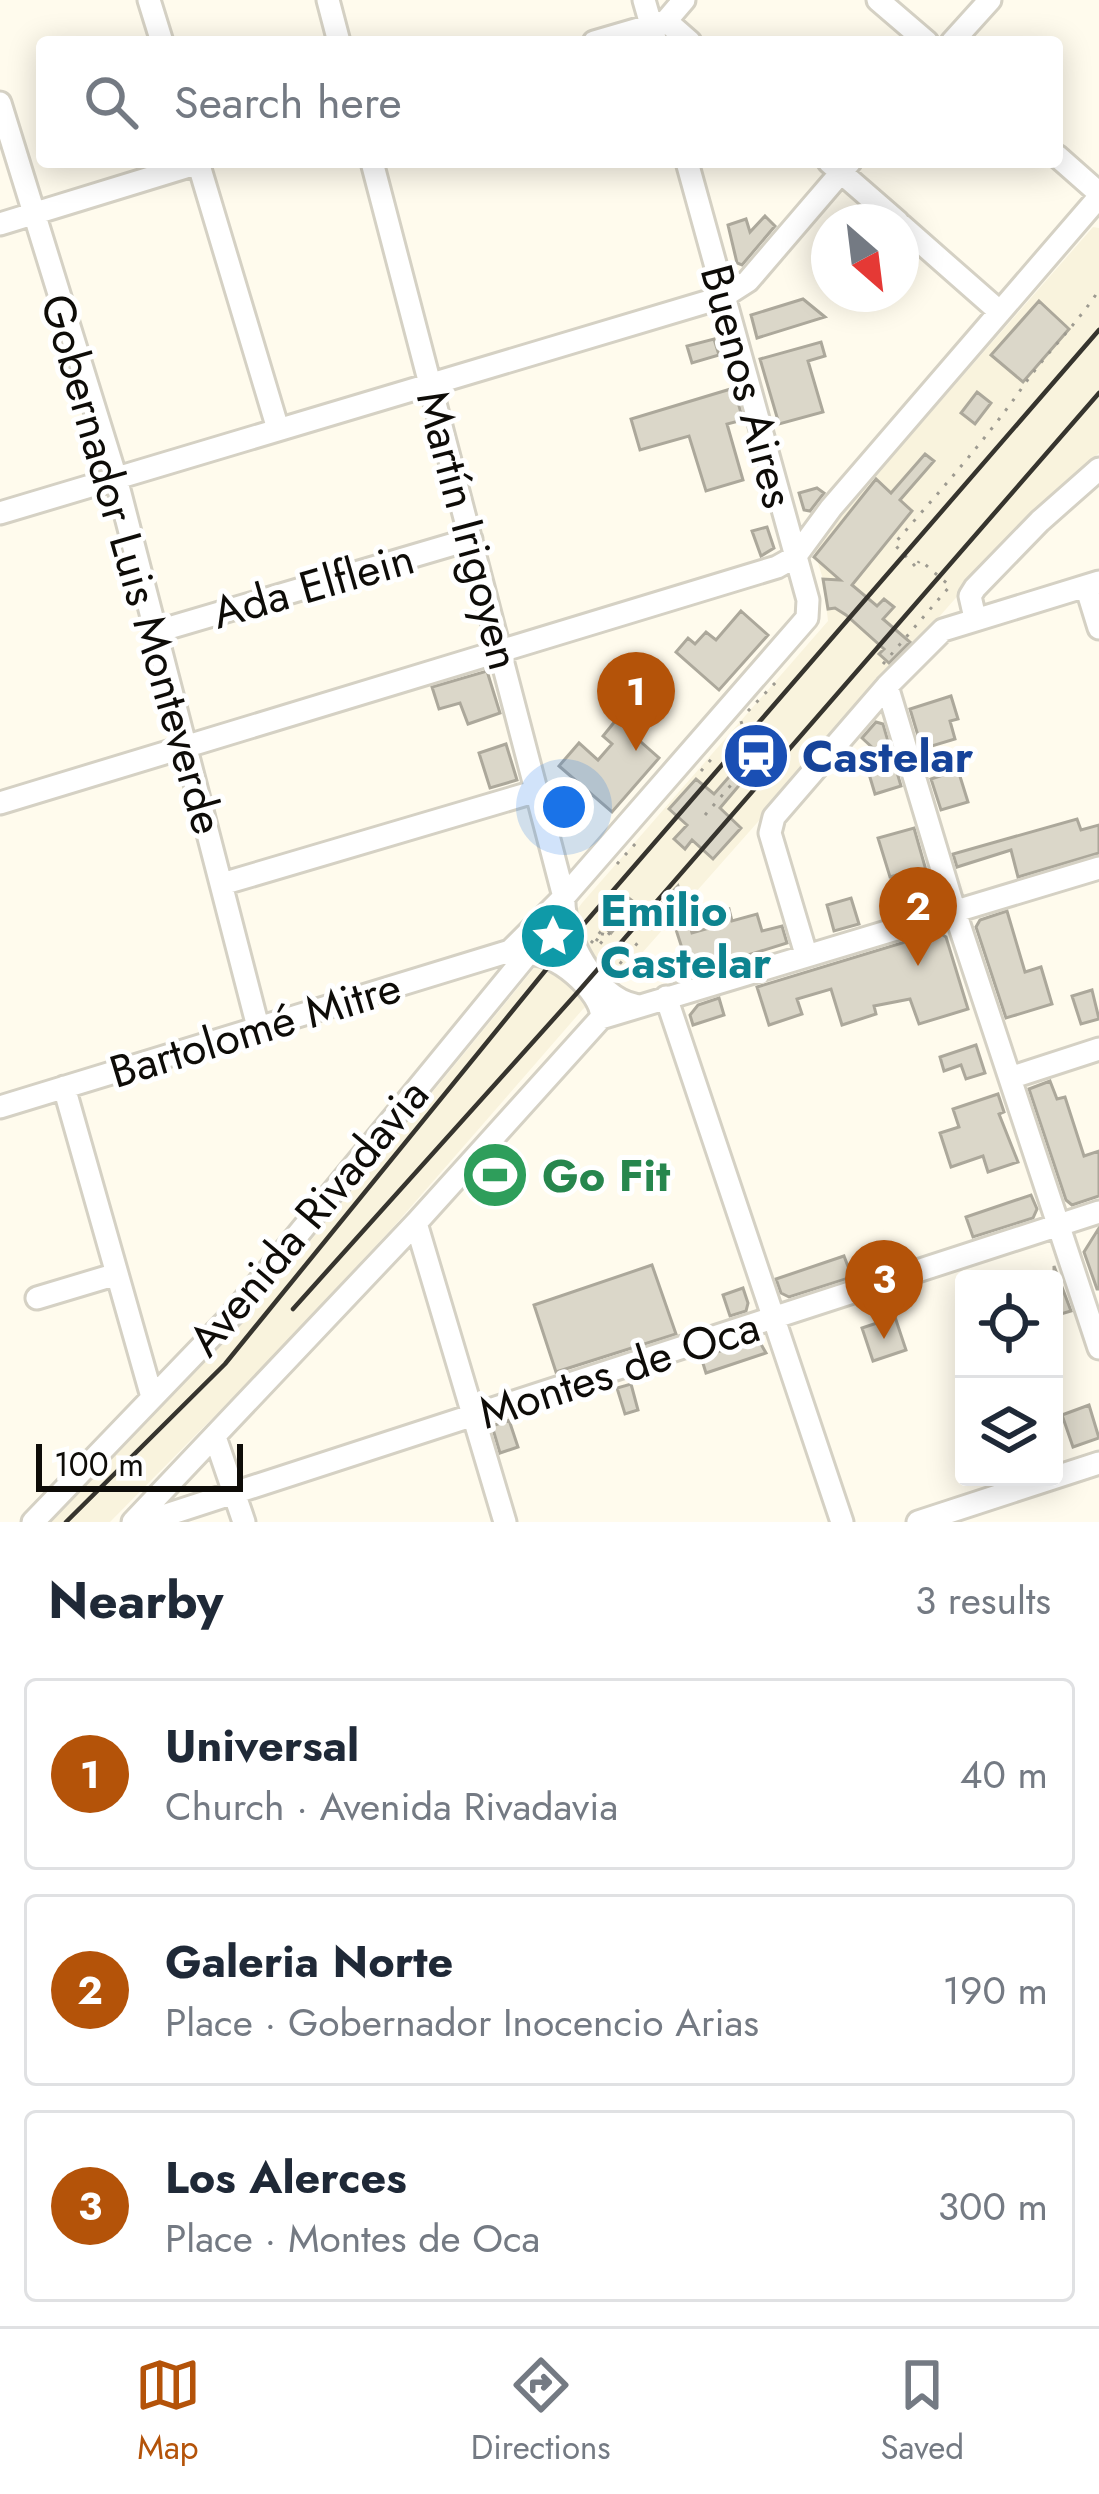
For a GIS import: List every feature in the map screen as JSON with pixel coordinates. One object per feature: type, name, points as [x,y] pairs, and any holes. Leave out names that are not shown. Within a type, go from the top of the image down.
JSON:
[{"type":"street","points":[[149,0],[160,36]]},
{"type":"street","points":[[328,0],[338,36]]},
{"type":"street","points":[[644,0],[658,29]]},
{"type":"street","points":[[624,36],[658,29],[684,0]]},
{"type":"street","points":[[878,0],[920,36]]},
{"type":"street","points":[[957,36],[990,0]]},
{"type":"street","name":"Gobernador Luis Monteverde","points":[[0,103],[116,478],[258,1027]]},
{"type":"street","points":[[0,803],[777,567],[795,557],[1099,195],[1063,162]]},
{"type":"street","points":[[0,224],[180,168]]},
{"type":"street","points":[[201,168],[278,429]]},
{"type":"street","name":"Martín Irigoyen","points":[[374,168],[564,898],[563,920],[577,952],[609,993],[636,1006]]},
{"type":"street","name":"Buenos Aires","points":[[689,168],[809,610]]},
{"type":"street","points":[[0,513],[723,297],[748,280],[838,168]]},
{"type":"street","points":[[843,168],[879,204]]},
{"type":"street","points":[[919,241],[1000,312]]},
{"type":"street","points":[[975,618],[970,596],[975,588],[1099,469]]},
{"type":"street","name":"Ada Elflein","points":[[154,632],[471,539]]},
{"type":"street","points":[[806,954],[770,833],[774,817],[881,680],[953,625],[1093,584],[1099,628]]},
{"type":"street","name":"Avenida Rivadavia","points":[[33,1522],[255,1287],[518,953],[807,618],[809,610]]},
{"type":"street","points":[[881,680],[1099,1348]]},
{"type":"street","points":[[222,884],[537,791]]},
{"type":"street","points":[[518,953],[542,952],[566,967],[600,1003],[601,1018],[1099,868]]},
{"type":"street","name":"Bartolomé Mitre","points":[[0,1107],[518,953]]},
{"type":"street","points":[[667,997],[842,1522]]},
{"type":"street","name":"Avenida Rivadavia","points":[[135,1520],[416,1223],[601,1018]]},
{"type":"street","points":[[1010,1078],[1099,1049]]},
{"type":"street","points":[[64,1087],[152,1396]]},
{"type":"street","name":"Montes de Oca","points":[[135,1520],[235,1493],[1099,1212]]},
{"type":"street","points":[[416,1223],[506,1522]]},
{"type":"street","points":[[37,1298],[117,1274]]},
{"type":"street","points":[[215,1438],[244,1522]]},
{"type":"street","points":[[918,1522],[1099,1463]]},
{"type":"path","points":[[881,680],[950,586],[920,560],[916,566],[894,544],[1007,413],[1099,290]]},
{"type":"path","points":[[751,712],[777,681]]},
{"type":"path","points":[[740,723],[749,720]]},
{"type":"path","points":[[701,770],[714,755]]},
{"type":"path","points":[[705,815],[752,761]]},
{"type":"path","points":[[618,864],[636,843]]},
{"type":"path","points":[[590,947],[625,903]]},
{"type":"path","points":[[596,941],[603,932],[600,944],[614,928],[608,923]]},
{"type":"path","points":[[610,974],[640,940]]},
{"type":"path","points":[[601,965],[620,985]]},
{"type":"shaded area","points":[[1093,227],[1099,228],[1099,453],[992,557],[619,979],[583,1009],[396,1224],[260,1370],[110,1522],[50,1522],[254,1310],[582,903],[828,621],[813,547]]},
{"type":"building","points":[[765,216],[775,226],[742,265],[737,263],[728,225],[746,219],[750,232]]},
{"type":"building","points":[[803,299],[811,312],[825,317],[757,338],[751,315]]},
{"type":"building","points":[[1039,301],[1069,329],[1023,382],[991,355]]},
{"type":"building","points":[[714,339],[719,355],[692,363],[687,346]]},
{"type":"building","points":[[821,342],[825,356],[808,361],[823,412],[779,424],[760,359]]},
{"type":"building","points":[[734,388],[743,420],[727,424],[743,480],[706,491],[689,436],[640,450],[631,419]]},
{"type":"building","points":[[977,392],[991,403],[975,424],[961,413]]},
{"type":"building","points":[[925,454],[934,461],[900,500],[912,511],[852,585],[877,606],[884,599],[894,607],[883,619],[910,642],[889,663],[879,654],[884,649],[846,615],[828,609],[823,579],[840,580],[814,557],[876,479],[891,493]]},
{"type":"building","points":[[817,488],[824,493],[810,511],[804,510],[799,493]]},
{"type":"building","points":[[767,527],[774,548],[761,556],[752,531]]},
{"type":"building","points":[[741,611],[768,635],[719,690],[676,652],[688,638],[695,644],[706,632],[716,640]]},
{"type":"building","points":[[487,671],[500,713],[468,724],[460,703],[439,709],[432,687]]},
{"type":"building","points":[[951,696],[958,719],[950,721],[955,739],[922,749],[910,709]]},
{"type":"building","points":[[616,720],[659,758],[612,812],[559,766],[579,743],[598,760],[612,744],[603,736]]},
{"type":"building","points":[[876,722],[883,724],[901,786],[875,794],[866,764],[876,751],[862,738]]},
{"type":"building","points":[[772,728],[781,736],[720,808],[741,828],[713,859],[692,840],[685,849],[674,839],[687,825],[669,809],[696,779],[714,794]]},
{"type":"building","points":[[506,744],[517,780],[490,788],[479,753]]},
{"type":"building","points":[[958,770],[968,802],[941,810],[931,779]]},
{"type":"building","points":[[1077,819],[1081,830],[1099,825],[1099,853],[1018,877],[1011,850],[957,867],[953,854]]},
{"type":"building","points":[[914,828],[933,895],[930,903],[916,907],[907,872],[890,877],[878,838]]},
{"type":"building","points":[[678,886],[692,933],[713,927],[710,915],[729,909],[732,921],[757,914],[762,931],[782,926],[787,943],[690,973],[670,911],[662,903]]},
{"type":"building","points":[[626,896],[635,903],[611,933],[602,925]]},
{"type":"building","points":[[851,898],[859,924],[834,931],[827,905]]},
{"type":"building","points":[[1007,911],[1025,972],[1041,967],[1052,1004],[1006,1018],[976,927],[980,920]]},
{"type":"building","points":[[938,932],[946,937],[968,1009],[919,1024],[910,999],[874,1006],[876,1014],[842,1025],[831,989],[797,999],[802,1014],[769,1025],[757,987]]},
{"type":"building","points":[[1092,990],[1099,1019],[1081,1024],[1072,996]]},
{"type":"building","points":[[719,998],[724,1015],[693,1025],[690,1015],[698,1005]]},
{"type":"building","points":[[976,1045],[985,1073],[966,1079],[961,1065],[944,1071],[940,1057]]},
{"type":"building","points":[[1050,1081],[1057,1099],[1065,1097],[1084,1156],[1099,1151],[1099,1196],[1072,1205],[1066,1200],[1029,1089]]},
{"type":"building","points":[[998,1094],[1004,1112],[999,1114],[1018,1162],[988,1172],[983,1156],[951,1167],[940,1133],[959,1127],[953,1109]]},
{"type":"building","points":[[1031,1195],[1037,1209],[1033,1218],[973,1237],[966,1217]]},
{"type":"building","points":[[1099,1228],[1099,1289],[1097,1289],[1084,1252]]},
{"type":"building","points":[[844,1256],[852,1277],[789,1297],[781,1293],[776,1279]]},
{"type":"building","points":[[652,1265],[676,1334],[556,1372],[534,1305]]},
{"type":"building","points":[[743,1288],[746,1311],[730,1316],[723,1295]]},
{"type":"building","points":[[1063,1290],[1071,1311],[1063,1313]]},
{"type":"building","points":[[895,1317],[906,1350],[873,1361],[862,1328]]},
{"type":"building","points":[[758,1339],[766,1353],[706,1373],[701,1357]]},
{"type":"building","points":[[631,1384],[638,1410],[625,1414],[617,1388]]},
{"type":"building","points":[[1089,1405],[1099,1438],[1073,1447],[1063,1415]]},
{"type":"building","points":[[509,1420],[518,1447],[500,1453],[492,1426]]},
{"type":"railway","points":[[66,1522],[225,1364],[571,939],[1099,330]]},
{"type":"railway","points":[[293,1309],[577,993],[1099,393]]},
{"type":"place","name":"Universal","points":[[636,751]]},
{"type":"place","name":"Castelar","points":[[756,756]]},
{"type":"place","name":"Emilio Castelar","points":[[553,936]]},
{"type":"place","name":"Galeria Norte","points":[[918,966]]},
{"type":"place","name":"Go Fit","points":[[495,1175]]},
{"type":"place","name":"Los Alerces","points":[[884,1339]]}]
